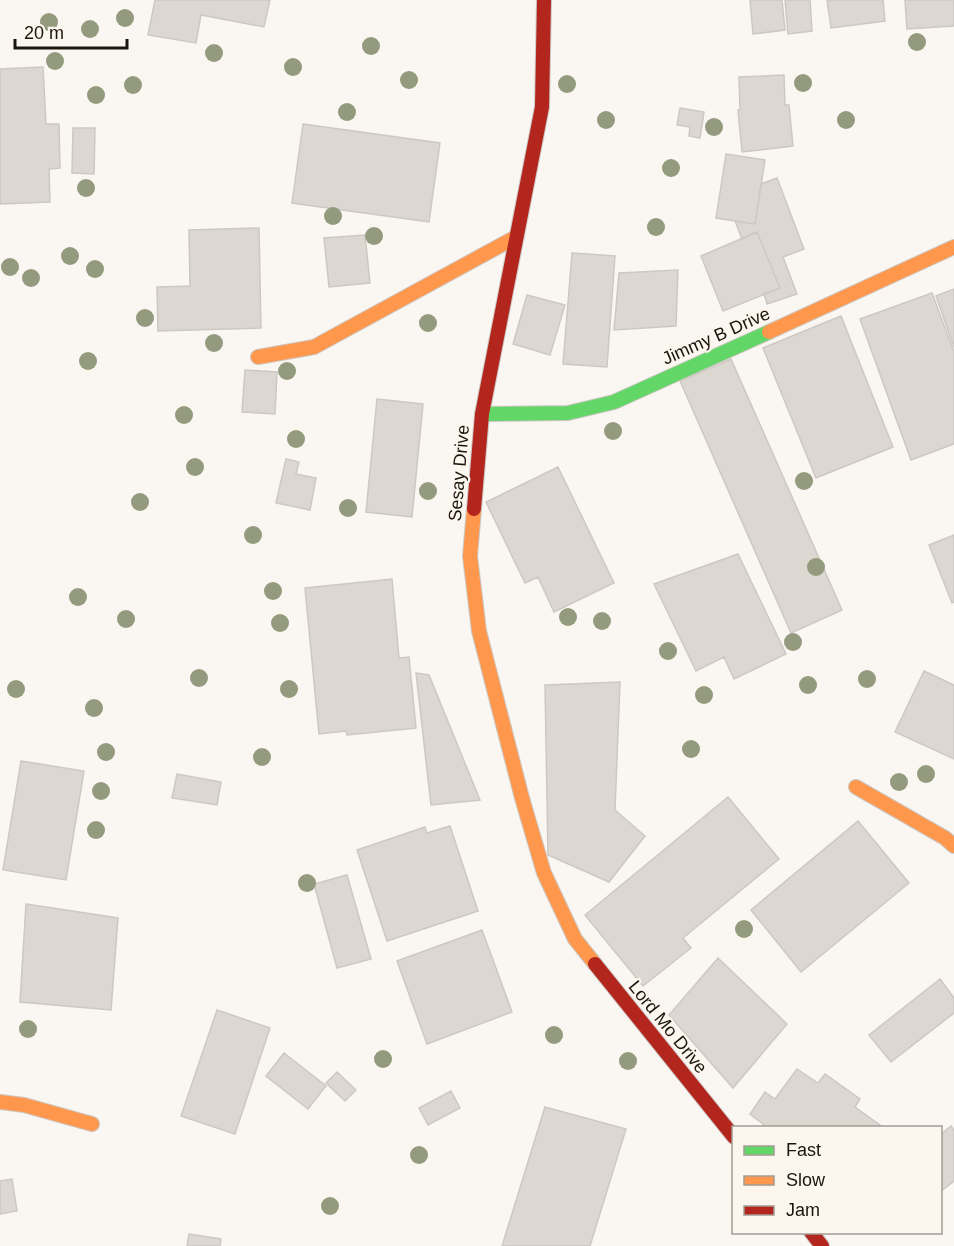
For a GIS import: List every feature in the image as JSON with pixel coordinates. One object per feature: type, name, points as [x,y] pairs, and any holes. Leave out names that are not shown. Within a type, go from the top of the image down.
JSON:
[{"type":"street","name":"Sesay Drive","points":[[544,0],[542,107],[482,414],[470,556],[479,631],[522,798],[544,873],[575,939]]},
{"type":"street","points":[[258,357],[314,347],[516,237]]},
{"type":"street","name":"Jimmy B Drive","points":[[482,414],[568,413],[614,402],[954,247]]},
{"type":"street","points":[[856,788],[945,838],[954,846]]},
{"type":"street","name":"Lord Mo Drive","points":[[575,939],[732,1135]]},
{"type":"street","points":[[0,1102],[24,1105],[92,1124]]},
{"type":"street","points":[[812,1234],[822,1246]]},
{"type":"building","points":[[155,0],[270,0],[264,27],[201,15],[196,43],[148,35]]},
{"type":"building","points":[[750,0],[782,0],[785,30],[753,34]]},
{"type":"building","points":[[785,0],[810,0],[812,31],[788,34]]},
{"type":"building","points":[[827,0],[883,0],[885,21],[831,28]]},
{"type":"building","points":[[905,0],[954,0],[954,26],[907,29]]},
{"type":"building","points":[[43,67],[46,124],[59,124],[60,168],[49,169],[50,202],[0,204],[0,69]]},
{"type":"building","points":[[784,75],[785,105],[789,105],[793,146],[742,152],[738,110],[740,109],[739,77]]},
{"type":"building","points":[[680,108],[704,112],[700,138],[689,136],[690,127],[677,125]]},
{"type":"building","points":[[303,124],[440,143],[429,222],[292,203]]},
{"type":"building","points":[[73,128],[95,128],[94,174],[72,173]]},
{"type":"building","points":[[726,154],[765,160],[755,224],[716,218]]},
{"type":"building","points":[[777,178],[804,249],[783,257],[797,294],[767,304],[764,294],[780,288],[757,232],[742,239],[735,221],[755,224],[761,184]]},
{"type":"building","points":[[259,228],[261,328],[158,331],[157,287],[190,286],[189,230]]},
{"type":"building","points":[[757,232],[780,288],[723,311],[701,256]]},
{"type":"building","points":[[365,235],[370,283],[329,287],[324,238]]},
{"type":"building","points":[[572,253],[615,256],[607,367],[563,364]]},
{"type":"building","points":[[678,270],[676,326],[614,330],[619,273]]},
{"type":"building","points":[[954,289],[954,347],[936,296]]},
{"type":"building","points":[[932,293],[954,352],[954,444],[911,460],[860,319]]},
{"type":"building","points":[[527,295],[565,305],[550,355],[513,344]]},
{"type":"building","points":[[841,316],[893,447],[816,478],[763,348]]},
{"type":"building","points":[[731,359],[842,610],[791,633],[680,381]]},
{"type":"building","points":[[245,370],[277,372],[275,414],[242,412]]},
{"type":"building","points":[[377,399],[423,404],[412,517],[366,512]]},
{"type":"building","points":[[286,459],[299,462],[296,474],[316,478],[310,510],[276,503]]},
{"type":"building","points":[[558,467],[614,583],[554,612],[538,577],[525,583],[486,502]]},
{"type":"building","points":[[954,535],[954,602],[952,603],[929,545]]},
{"type":"building","points":[[738,554],[786,654],[734,679],[724,657],[696,671],[654,584]]},
{"type":"building","points":[[392,579],[399,658],[409,657],[416,728],[347,735],[346,731],[319,734],[305,588]]},
{"type":"building","points":[[924,671],[954,685],[954,759],[895,732]]},
{"type":"building","points":[[416,673],[429,675],[480,800],[431,805]]},
{"type":"building","points":[[620,682],[615,810],[645,836],[609,882],[548,855],[545,685]]},
{"type":"building","points":[[21,761],[84,771],[66,880],[3,870]]},
{"type":"building","points":[[177,774],[221,782],[217,805],[172,798]]},
{"type":"building","points":[[728,797],[779,859],[683,938],[691,948],[643,986],[585,915]]},
{"type":"building","points":[[858,821],[909,883],[801,972],[751,910]]},
{"type":"building","points":[[450,826],[478,911],[387,941],[357,850],[425,827],[427,833]]},
{"type":"building","points":[[347,875],[371,959],[337,968],[314,884]]},
{"type":"building","points":[[26,904],[118,918],[111,1010],[20,1002]]},
{"type":"building","points":[[482,930],[512,1012],[427,1044],[397,961]]},
{"type":"building","points":[[718,958],[787,1024],[733,1088],[669,1015]]},
{"type":"building","points":[[940,979],[954,998],[954,1013],[891,1062],[869,1035]]},
{"type":"building","points":[[217,1010],[270,1028],[235,1134],[181,1116]]},
{"type":"building","points":[[284,1053],[326,1086],[308,1109],[266,1076]]},
{"type":"building","points":[[797,1069],[818,1083],[825,1074],[860,1099],[855,1107],[881,1126],[765,1126],[750,1114],[765,1092],[775,1099]]},
{"type":"building","points":[[337,1072],[356,1090],[345,1101],[326,1083]]},
{"type":"building","points":[[451,1091],[460,1108],[428,1125],[419,1108]]},
{"type":"building","points":[[545,1107],[626,1129],[590,1246],[502,1246]]},
{"type":"building","points":[[951,1126],[954,1130],[954,1181],[942,1190],[942,1133]]},
{"type":"building","points":[[12,1179],[17,1211],[0,1214],[0,1181]]},
{"type":"building","points":[[189,1234],[221,1239],[220,1246],[187,1246]]},
{"type":"traffic: fast","points":[[482,414],[568,413],[614,402],[769,332]]},
{"type":"traffic: slow","points":[[258,357],[314,347],[516,237]]},
{"type":"traffic: slow","points":[[769,332],[954,247]]},
{"type":"traffic: slow","points":[[474,509],[470,556],[479,631],[522,798],[544,873],[575,939],[595,964]]},
{"type":"traffic: slow","points":[[856,787],[945,838],[954,846]]},
{"type":"traffic: slow","points":[[0,1102],[24,1105],[92,1124]]},
{"type":"traffic: jam","points":[[474,509],[482,414],[542,107],[544,0]]},
{"type":"traffic: jam","points":[[595,964],[732,1135]]},
{"type":"traffic: jam","points":[[813,1234],[822,1246]]}]
